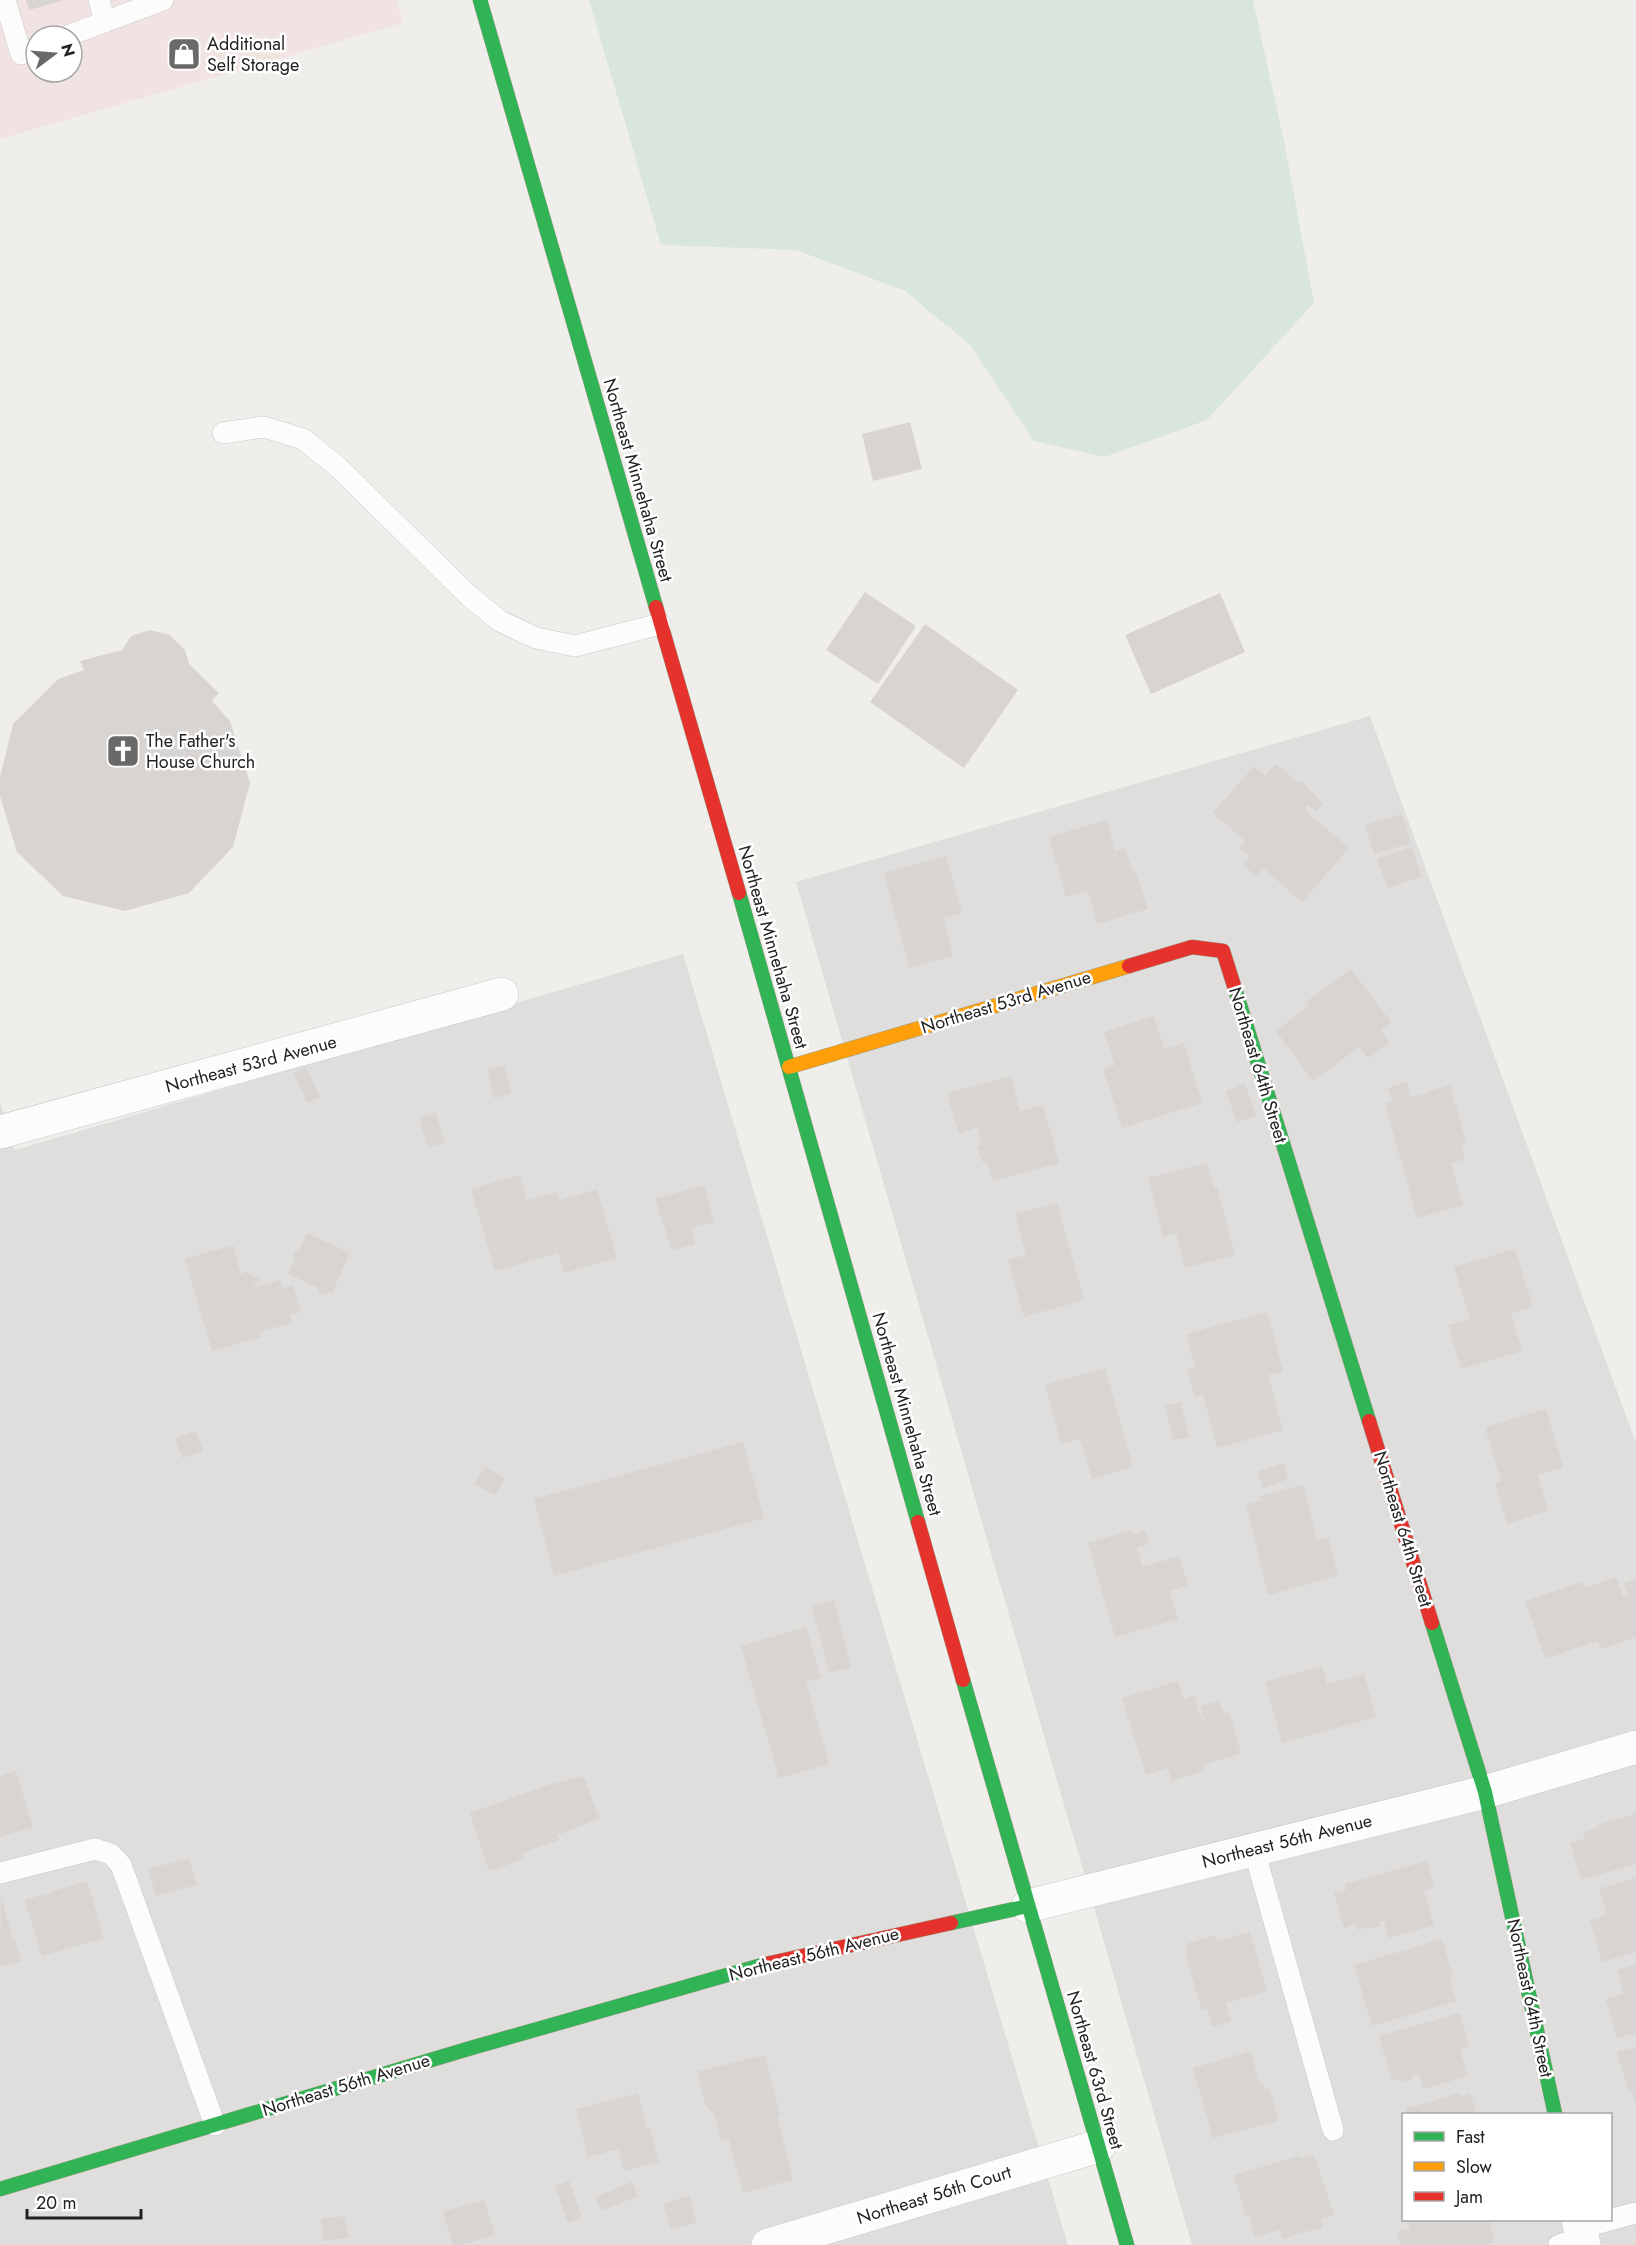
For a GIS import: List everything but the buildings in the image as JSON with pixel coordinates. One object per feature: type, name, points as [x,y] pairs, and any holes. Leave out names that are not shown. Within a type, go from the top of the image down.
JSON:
[{"type":"street","name":"Northeast Minnehaha Street","points":[[480,0],[789,1067],[1028,1905]]},
{"type":"street","name":"Northeast 53rd Avenue","points":[[789,1067],[1192,947],[1223,951]]},
{"type":"street","name":"Northeast 64th Street","points":[[1223,951],[1485,1792],[1555,2113]]},
{"type":"street","name":"Northeast 53rd Avenue","points":[[0,1132],[502,994]]},
{"type":"street","name":"Northeast 56th Avenue","points":[[0,2189],[471,2048],[754,1967],[1028,1905],[1254,1850],[1485,1792],[1636,1747]]},
{"type":"street","name":"Northeast 63rd Street","points":[[1028,1905],[1127,2245]]},
{"type":"street","name":"Northeast 56th Court","points":[[768,2245],[1099,2146]]},
{"type":"lane","points":[[5,0],[21,54],[24,53]]},
{"type":"lane","points":[[99,0],[105,21]]},
{"type":"lane","points":[[84,29],[163,0]]},
{"type":"lane","points":[[223,433],[264,427],[303,439],[338,467],[469,596],[500,621],[536,638],[575,646],[660,624]]},
{"type":"lane","points":[[0,1873],[95,1849],[111,1854],[121,1865],[215,2125]]},
{"type":"lane","points":[[1254,1850],[1333,2130]]},
{"type":"lane","points":[[1577,2235],[1636,2213]]},
{"type":"shaded area","name":"Additional Self Storage","points":[[0,0],[397,0],[403,23],[0,139]]},
{"type":"shaded area","points":[[589,0],[1253,0],[1285,146],[1314,303],[1207,420],[1105,457],[1034,441],[970,345],[905,291],[796,250],[661,245]]},
{"type":"shaded area","points":[[1370,716],[1636,1443],[1636,2245],[1192,2245],[796,882]]},
{"type":"shaded area","points":[[683,954],[1068,2245],[0,2245],[0,1102],[15,1150]]},
{"type":"traffic: fast","points":[[480,0],[656,607]]},
{"type":"traffic: fast","points":[[739,893],[918,1522]]},
{"type":"traffic: fast","points":[[1235,989],[1369,1421]]},
{"type":"traffic: fast","points":[[1432,1623],[1485,1792],[1555,2113]]},
{"type":"traffic: fast","points":[[963,1680],[1127,2245]]},
{"type":"traffic: fast","points":[[951,1923],[1028,1906]]},
{"type":"traffic: fast","points":[[0,2189],[471,2048],[766,1964]]},
{"type":"traffic: slow","points":[[789,1067],[1129,966]]},
{"type":"traffic: jam","points":[[656,607],[739,893]]},
{"type":"traffic: jam","points":[[1129,966],[1192,947],[1223,951],[1235,989]]},
{"type":"traffic: jam","points":[[1369,1421],[1432,1623]]},
{"type":"traffic: jam","points":[[918,1522],[963,1680]]},
{"type":"traffic: jam","points":[[766,1964],[951,1923]]},
{"type":"place","name":"Additional Self Storage","points":[[184,54]]},
{"type":"place","name":"The Father's House Church","points":[[123,751]]}]
